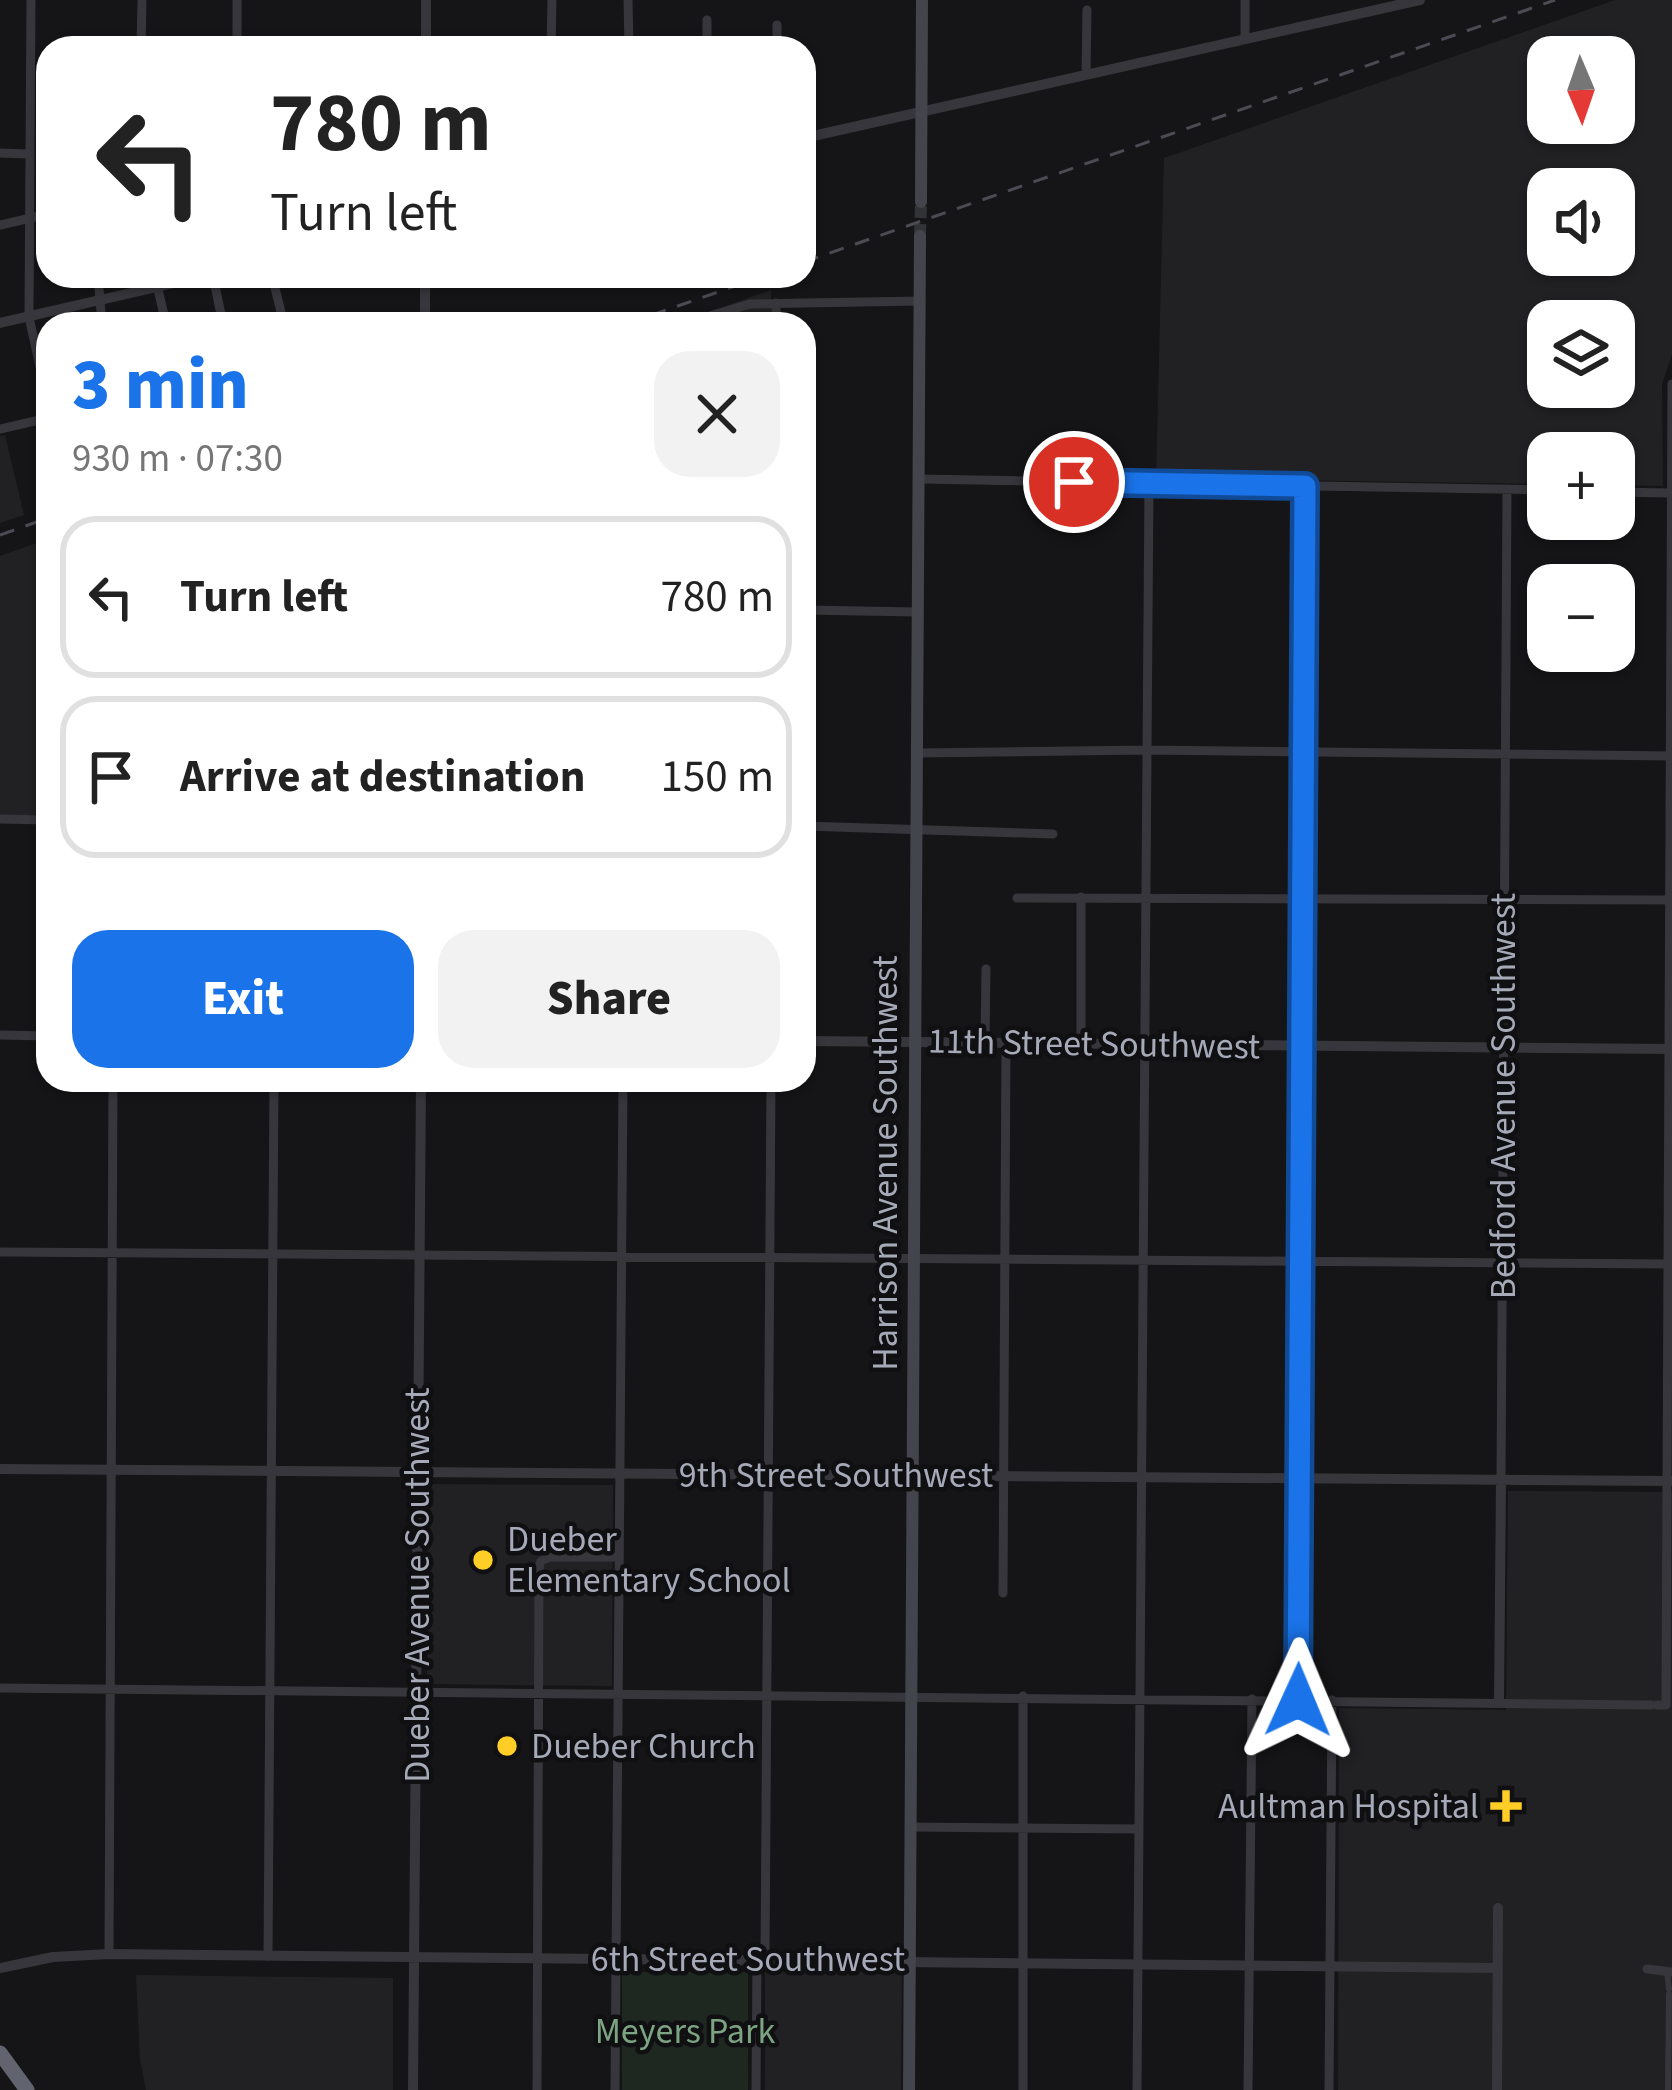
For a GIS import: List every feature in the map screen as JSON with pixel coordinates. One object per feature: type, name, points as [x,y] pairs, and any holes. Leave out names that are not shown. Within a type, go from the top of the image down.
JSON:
[{"type":"highway","points":[[0,2053],[27,2090]]},
{"type":"main road","points":[[921,202],[922,0]]},
{"type":"main road","name":"Harrison Avenue Southwest","points":[[909,2090],[920,236]]},
{"type":"street","points":[[31,0],[29,316],[36,348]]},
{"type":"street","points":[[141,36],[142,0]]},
{"type":"street","points":[[237,36],[238,0]]},
{"type":"street","points":[[426,0],[426,36]]},
{"type":"street","points":[[551,36],[552,0]]},
{"type":"street","points":[[628,0],[629,36]]},
{"type":"street","points":[[1245,0],[1245,39]]},
{"type":"street","points":[[816,135],[1383,4],[1420,0]]},
{"type":"street","points":[[1086,74],[1087,10]]},
{"type":"street","points":[[707,20],[707,36]]},
{"type":"street","points":[[777,25],[777,36]]},
{"type":"street","points":[[0,153],[28,154]]},
{"type":"street","points":[[0,225],[36,216]]},
{"type":"street","points":[[99,288],[101,312]]},
{"type":"street","points":[[47,312],[135,288]]},
{"type":"street","points":[[719,312],[776,304],[920,301]]},
{"type":"street","points":[[776,304],[776,312]]},
{"type":"street","points":[[0,323],[36,314]]},
{"type":"street","points":[[0,1688],[1658,1705],[1669,1481],[1672,384]]},
{"type":"street","points":[[0,429],[36,421]]},
{"type":"street","points":[[919,479],[1527,489]]},
{"type":"street","points":[[1137,2090],[1149,484]]},
{"type":"street","points":[[1298,1700],[1305,486]]},
{"type":"street","name":"Bedford Avenue Southwest","points":[[1499,1702],[1507,489]]},
{"type":"street","points":[[1635,492],[1670,493]]},
{"type":"street","points":[[816,610],[918,612]]},
{"type":"street","points":[[917,753],[1147,750],[1671,756]]},
{"type":"street","points":[[0,819],[36,820]]},
{"type":"street","points":[[816,826],[1053,834]]},
{"type":"street","points":[[1017,898],[1671,900]]},
{"type":"street","points":[[1081,898],[1081,1045]]},
{"type":"street","points":[[985,1044],[986,969]]},
{"type":"street","points":[[0,1036],[36,1036]]},
{"type":"street","name":"11th Street Southwest","points":[[816,1041],[1671,1049]]},
{"type":"street","points":[[1003,1593],[1006,1044]]},
{"type":"street","points":[[109,1954],[113,1092]]},
{"type":"street","points":[[268,1956],[274,1092]]},
{"type":"street","name":"Dueber Avenue Southwest","points":[[412,2090],[421,1092]]},
{"type":"street","points":[[615,2090],[623,1092]]},
{"type":"street","points":[[756,2090],[766,1693],[771,1092]]},
{"type":"street","points":[[0,1252],[1670,1264]]},
{"type":"street","name":"9th Street Southwest","points":[[0,1469],[1669,1481]]},
{"type":"street","points":[[537,2090],[541,1561],[619,1557]]},
{"type":"street","points":[[1023,1696],[1023,2090]]},
{"type":"street","points":[[1248,2090],[1252,1699]]},
{"type":"street","points":[[1329,2090],[1332,1700]]},
{"type":"street","points":[[910,1827],[1139,1829]]},
{"type":"street","points":[[1497,2090],[1498,1908]]},
{"type":"street","name":"6th Street Southwest","points":[[0,1968],[53,1957],[109,1954],[1498,1968]]},
{"type":"street","points":[[1640,1969],[1669,1972],[1668,2090]]},
{"type":"shaded area","points":[[1615,0],[1672,0],[1672,354],[1662,384],[1663,486],[1635,485],[1635,432],[1527,432],[1527,484],[1156,478],[1164,158]]},
{"type":"shaded area","points":[[771,290],[771,312],[708,312]]},
{"type":"shaded area","points":[[5,435],[24,515],[0,523],[0,436]]},
{"type":"shaded area","points":[[36,543],[36,815],[0,815],[0,556]]},
{"type":"shaded area","points":[[428,1484],[613,1485],[612,1686],[427,1684]]},
{"type":"shaded area","name":"Aultman Hospital","points":[[1508,1491],[1672,1492],[1672,2090],[1338,2090],[1339,1708],[1506,1710]]},
{"type":"shaded area","points":[[765,1971],[902,1972],[901,2090],[765,2090]]},
{"type":"shaded area","points":[[136,1975],[393,1978],[393,2090],[146,2090]]},
{"type":"green space","name":"Meyers Park","points":[[622,1972],[748,1972],[748,2090],[622,2090]]},
{"type":"tunnel","points":[[920,236],[921,202]]},
{"type":"railway","points":[[816,258],[1555,0]]},
{"type":"railway","points":[[660,312],[730,288]]},
{"type":"railway","points":[[0,535],[36,522]]},
{"type":"place","name":"Dueber Elementary School","points":[[483,1560]]},
{"type":"place","name":"Dueber Church","points":[[507,1746]]},
{"type":"place","name":"Aultman Hospital","points":[[1506,1806]]},
{"type":"route","points":[[1074,482],[1305,486],[1298,1700]]}]
